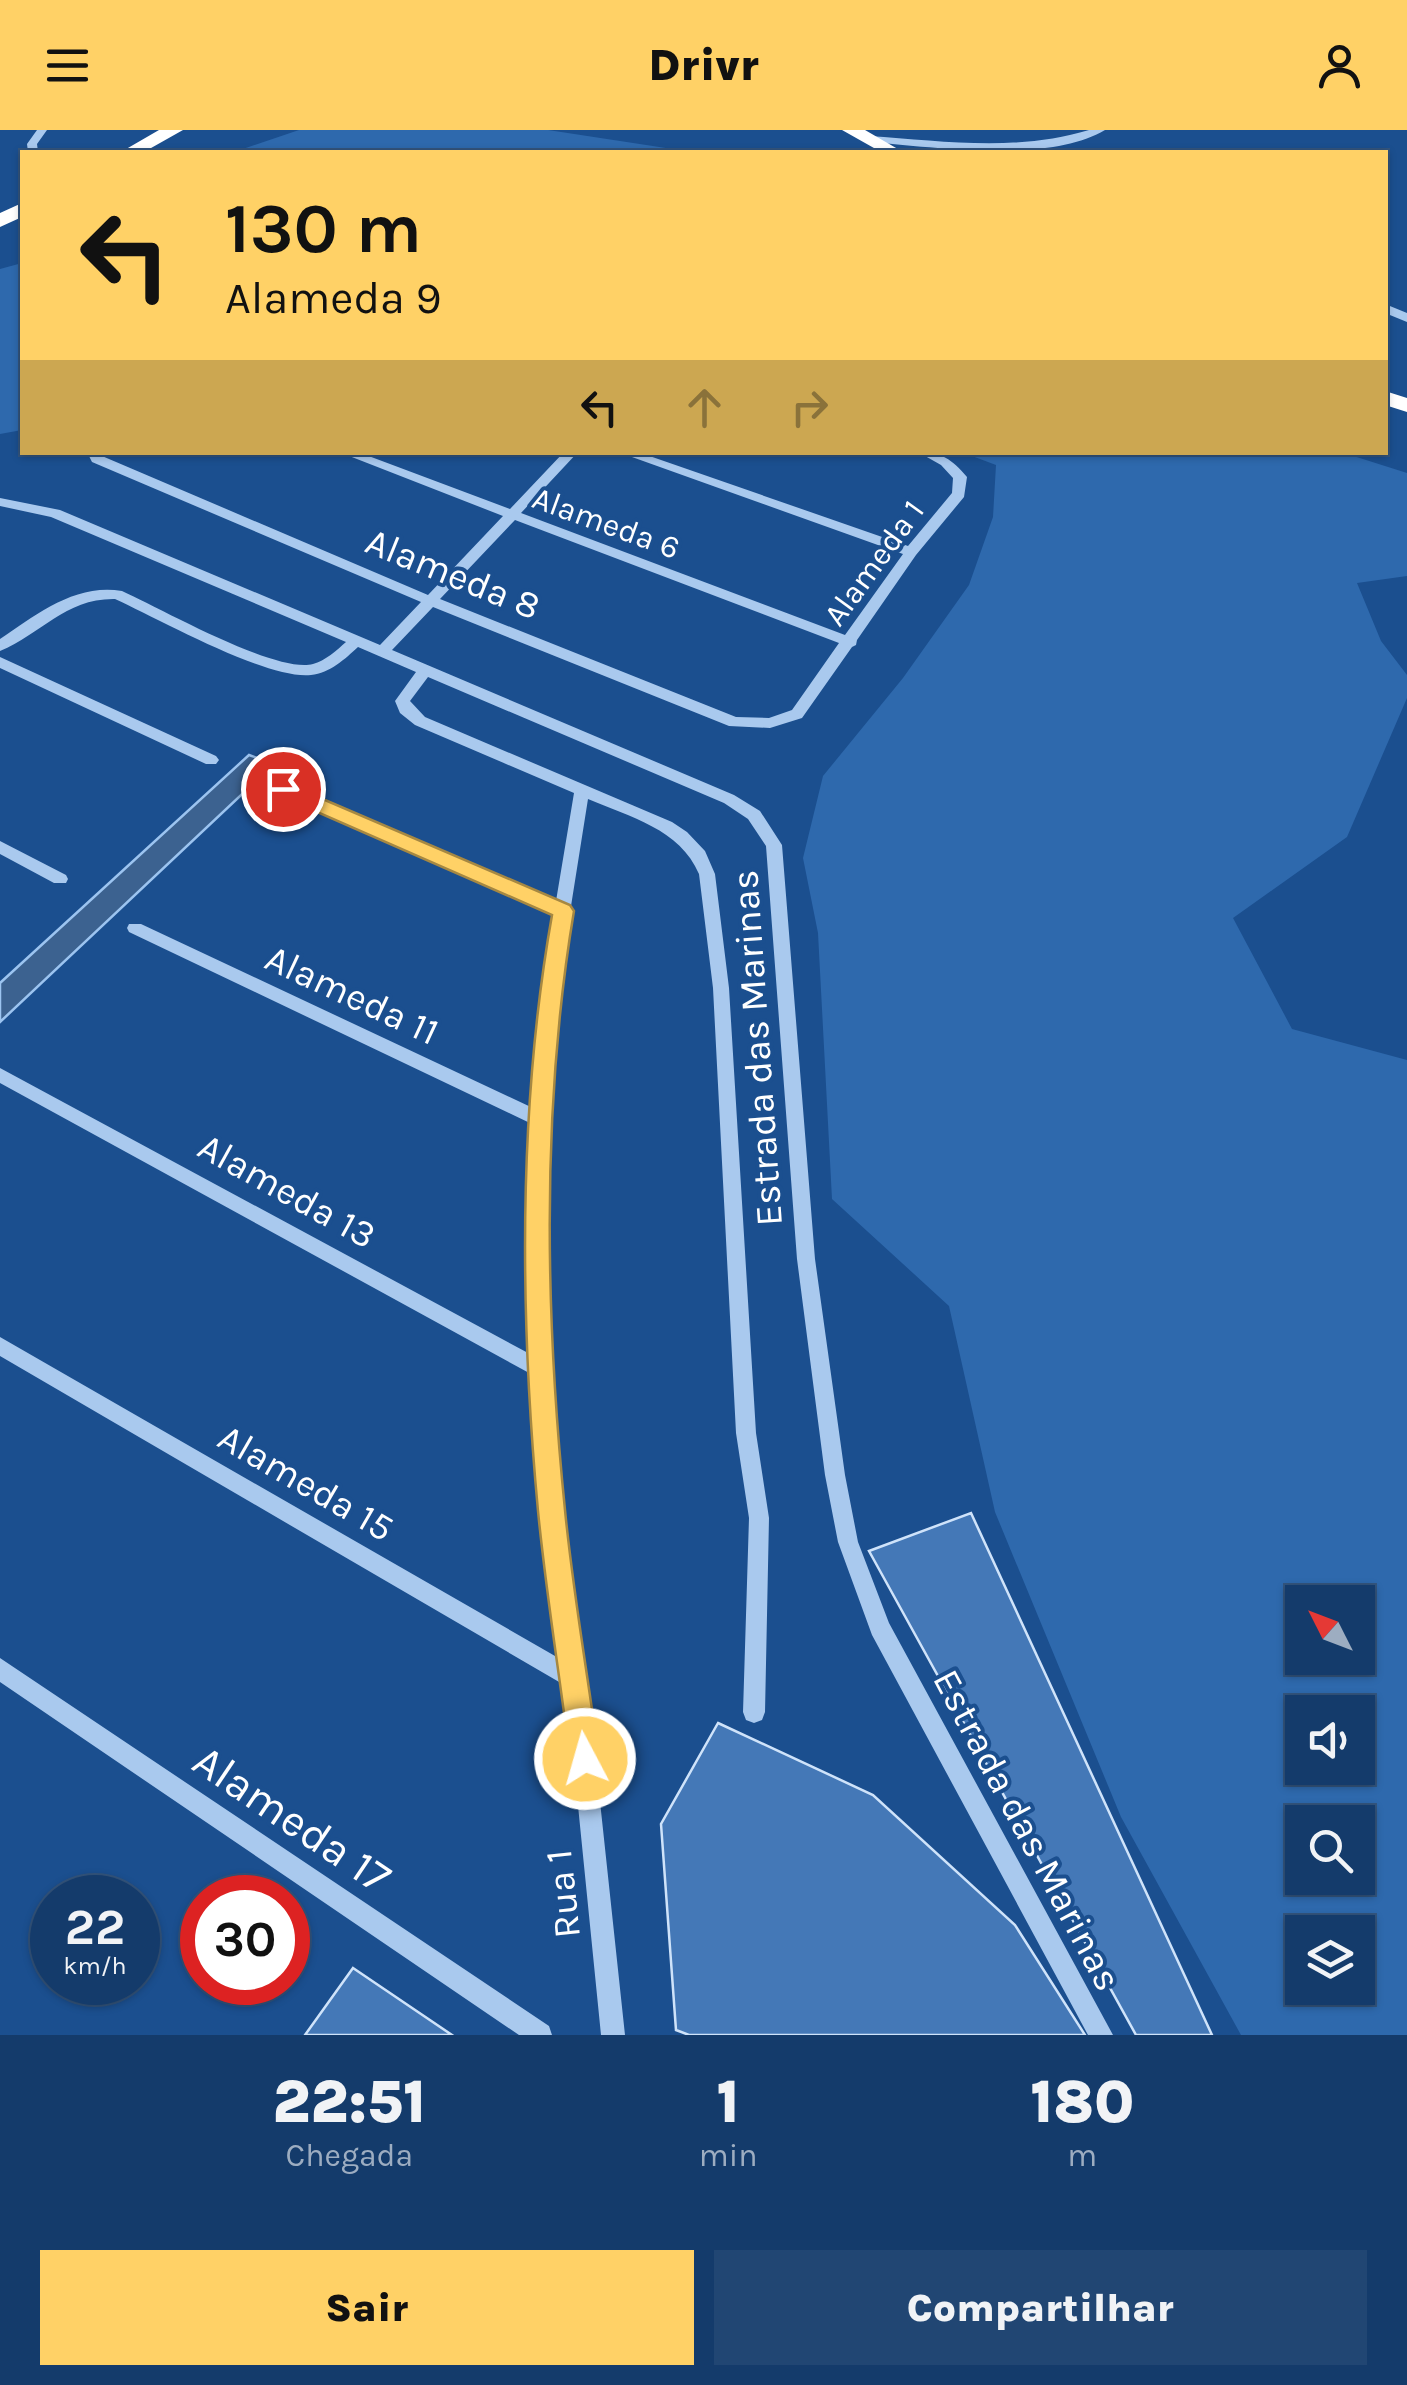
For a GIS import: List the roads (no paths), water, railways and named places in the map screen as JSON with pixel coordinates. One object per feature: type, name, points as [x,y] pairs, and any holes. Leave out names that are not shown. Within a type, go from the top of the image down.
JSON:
[{"type":"highway","points":[[134,150],[174,130]]},
{"type":"highway","points":[[860,135],[890,150]]},
{"type":"street","points":[[860,135],[1024,146],[1071,141],[1100,130]]},
{"type":"street","name":"Alameda 8","points":[[95,455],[430,599],[734,722],[770,724],[797,714]]},
{"type":"street","name":"Alameda 6","points":[[352,455],[851,642]]},
{"type":"street","points":[[382,652],[569,455]]},
{"type":"street","points":[[633,455],[912,552]]},
{"type":"street","name":"Alameda 1","points":[[797,714],[962,485],[946,462],[931,455]]},
{"type":"street","name":"Estrada das Marinas","points":[[0,502],[56,514],[728,799],[754,815],[774,845],[806,1259],[835,1475],[848,1542],[880,1628],[1101,2035]]},
{"type":"street","points":[[0,646],[81,597],[118,594],[296,671],[326,665],[356,642]]},
{"type":"street","points":[[0,662],[211,760]]},
{"type":"street","points":[[425,670],[402,701],[405,709],[420,721],[682,836],[699,855],[707,874],[721,988],[746,1433],[759,1518],[754,1712]]},
{"type":"street","points":[[283,789],[563,911]]},
{"type":"street","name":"Rua 1","points":[[582,791],[550,988],[541,1120],[540,1370],[552,1514],[576,1680],[613,2035]]},
{"type":"street","points":[[0,847],[60,879]]},
{"type":"street","name":"Alameda 11","points":[[135,928],[541,1120]]},
{"type":"street","name":"Alameda 13","points":[[0,1075],[540,1370]]},
{"type":"street","name":"Alameda 15","points":[[0,1346],[576,1680]]},
{"type":"street","name":"Alameda 17","points":[[0,1668],[540,2035]]}]
